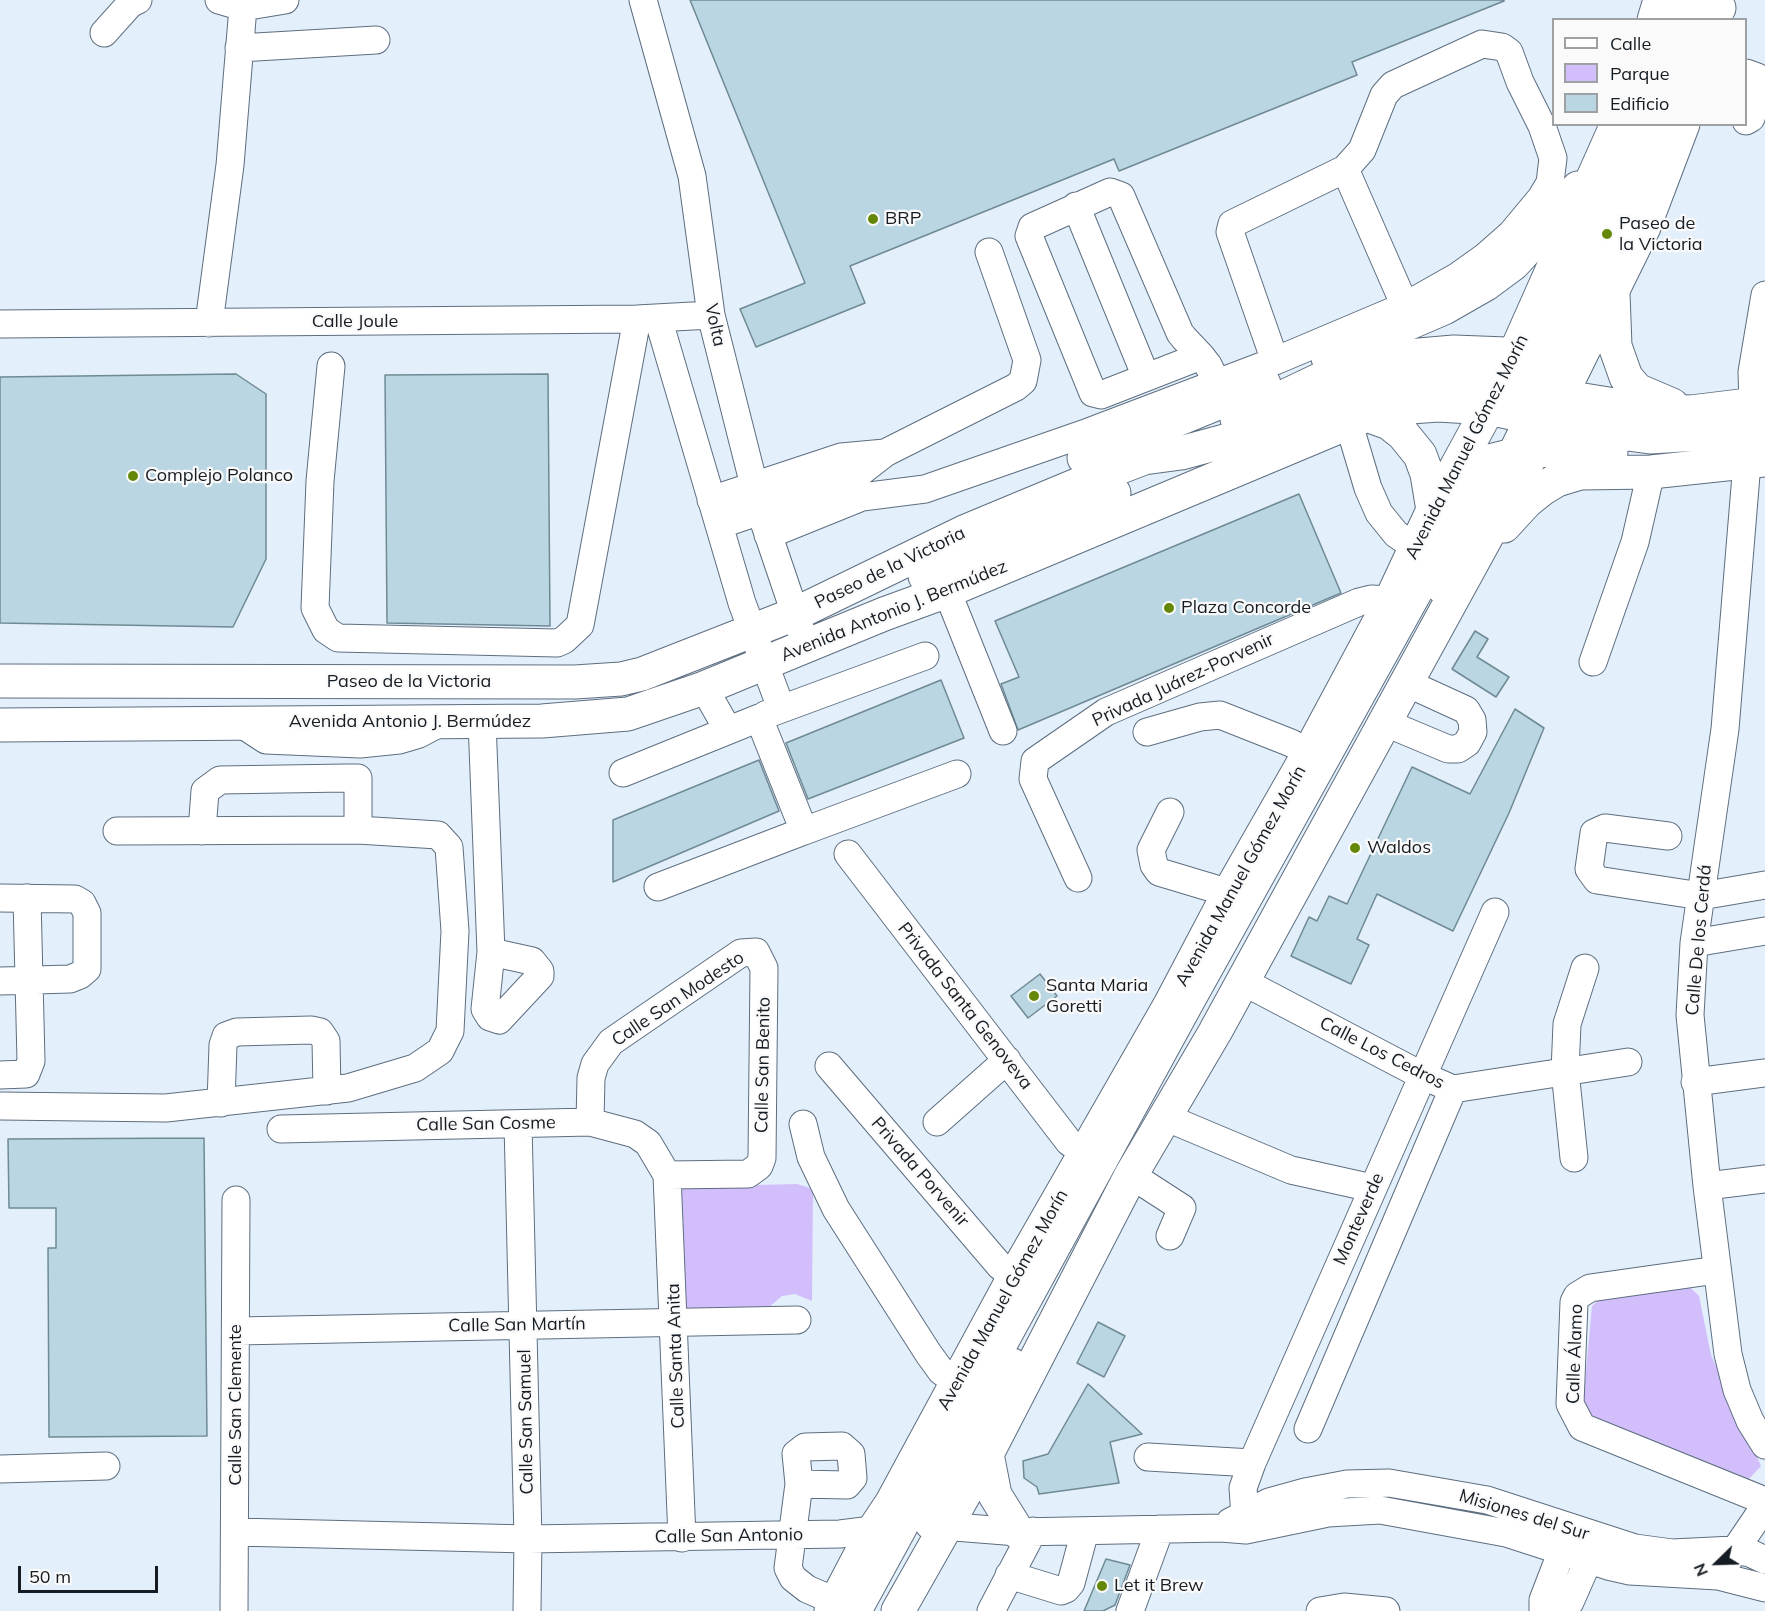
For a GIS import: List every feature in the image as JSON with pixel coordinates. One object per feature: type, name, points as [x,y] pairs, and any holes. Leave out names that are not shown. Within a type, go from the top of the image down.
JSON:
[{"type":"main road","name":"Avenida Manuel Gómez Morín","points":[[913,1527],[891,1504],[956,1382],[1085,1154],[1194,1013],[1224,959],[1386,723],[1470,567],[1523,413],[1547,352],[1612,291],[1644,227],[1682,126]]},
{"type":"main road","name":"Avenida Manuel Gómez Morín","points":[[842,1608],[913,1527],[987,1454],[1131,1175],[1165,1117],[1194,1013],[1224,959],[1229,893],[1309,753],[1391,600],[1433,510],[1465,470],[1523,413],[1547,352],[1611,139]]},
{"type":"main road","points":[[964,532],[1008,498],[1084,457],[1386,334],[1444,308],[1486,284],[1513,264],[1536,240],[1611,139]]},
{"type":"main road","points":[[1612,291],[1615,346],[1626,377],[1637,390],[1650,398],[1691,412]]},
{"type":"main road","points":[[884,614],[921,578],[938,568],[1139,482],[1224,425],[1270,402],[1357,367],[1419,355],[1454,352],[1547,352]]},
{"type":"main road","name":"Paseo de la Victoria","points":[[2,684],[599,681],[642,674],[795,614],[964,532],[1144,458],[1181,453],[1247,435],[1363,392],[1395,384],[1427,380],[1466,381],[1523,413],[1646,410],[1761,413]]},
{"type":"main road","name":"Avenida Antonio J. Bermúdez","points":[[0,725],[542,721],[628,714],[705,688],[884,614],[947,591],[1357,418],[1418,405],[1523,413],[1617,434],[1650,436],[1761,413]]},
{"type":"main road","points":[[1465,470],[1523,413],[1580,449],[1659,454],[1759,456]]},
{"type":"main road","points":[[1357,418],[1389,423],[1403,434],[1420,455],[1427,474],[1433,510]]},
{"type":"main road","points":[[1470,567],[1527,501],[1557,480],[1580,474],[1651,472],[1759,456]]},
{"type":"main road","points":[[987,1454],[995,1495],[1025,1531]]},
{"type":"main road","name":"Avenida Manuel Gómez Morín","points":[[898,1611],[913,1527]]},
{"type":"street","points":[[104,33],[130,4],[138,0]]},
{"type":"street","points":[[209,323],[230,165],[239,48],[231,3],[285,0]]},
{"type":"street","name":"Volta","points":[[643,0],[692,176],[711,315],[764,522],[807,646]]},
{"type":"street","points":[[239,48],[376,40]]},
{"type":"street","points":[[715,513],[764,522],[869,512],[943,501],[1058,449],[1083,434],[1275,361],[1405,306],[1486,256],[1510,234],[1541,198],[1550,183],[1553,158],[1542,126],[1520,82],[1509,52],[1496,44],[1482,44],[1393,85],[1383,95],[1362,150],[1345,169],[1235,221],[1230,228],[1275,361]]},
{"type":"street","points":[[1747,72],[1756,77],[1761,88],[1751,118],[1747,120]]},
{"type":"street","points":[[1547,352],[1639,126]]},
{"type":"street","points":[[1547,352],[1596,283],[1660,126]]},
{"type":"street","points":[[1345,169],[1405,306]]},
{"type":"street","points":[[1201,356],[1101,395],[1093,393],[1029,236],[1032,227],[1110,192],[1121,196],[1180,333],[1201,356],[1217,383]]},
{"type":"street","points":[[1076,207],[1146,377]]},
{"type":"street","points":[[764,522],[849,481],[885,453],[1016,387],[1023,381],[1027,360],[989,252]]},
{"type":"street","points":[[1761,413],[1752,372],[1765,295]]},
{"type":"street","name":"Calle Joule","points":[[0,324],[647,319],[711,315]]},
{"type":"street","points":[[331,366],[320,481],[315,608],[326,630],[339,638],[557,644],[580,625],[647,319]]},
{"type":"street","points":[[647,319],[715,513],[751,632],[765,664],[770,713],[804,831]]},
{"type":"street","points":[[1224,959],[1304,834],[1350,744],[1432,602],[1523,413]]},
{"type":"street","points":[[1357,418],[1368,488],[1378,513],[1396,534],[1415,547]]},
{"type":"street","name":"Calle De los Cerdá","points":[[1759,456],[1725,729],[1695,943],[1690,1015],[1695,1082],[1728,1354],[1737,1390],[1750,1421],[1765,1445]]},
{"type":"street","points":[[1224,959],[1426,579],[1465,470]]},
{"type":"street","points":[[1593,662],[1635,542],[1651,472]]},
{"type":"street","points":[[947,591],[1003,730]]},
{"type":"street","name":"Privada Juárez-Porvenir","points":[[1078,878],[1033,779],[1035,761],[1096,718],[1138,698],[1359,602],[1371,599],[1391,600]]},
{"type":"street","points":[[623,773],[770,713],[925,656]]},
{"type":"street","points":[[1386,723],[1448,749],[1458,749],[1467,743],[1473,732],[1472,720],[1466,710],[1407,683]]},
{"type":"street","points":[[705,688],[728,730]]},
{"type":"street","points":[[1147,732],[1200,717],[1220,715],[1291,743],[1309,753]]},
{"type":"street","points":[[240,723],[266,740],[360,744],[409,737],[442,721]]},
{"type":"street","points":[[482,721],[491,952]]},
{"type":"street","points":[[358,830],[360,744]]},
{"type":"street","points":[[658,886],[957,774]]},
{"type":"street","points":[[202,831],[205,791],[220,780],[358,778]]},
{"type":"street","points":[[1170,812],[1151,849],[1154,865],[1159,872],[1229,893]]},
{"type":"street","points":[[1668,836],[1605,828],[1594,833],[1590,869],[1597,880],[1701,896],[1765,885]]},
{"type":"street","points":[[0,1106],[166,1108],[327,1091],[386,1078],[415,1068],[440,1051],[450,1030],[455,931],[449,847],[444,839],[432,833],[358,830],[117,831]]},
{"type":"street","name":"Privada Santa Genoveva","points":[[848,854],[1069,1142],[1085,1154]]},
{"type":"street","points":[[0,898],[75,899],[82,903],[87,913],[87,969],[80,975],[70,979],[0,981]]},
{"type":"street","points":[[0,1075],[26,1074],[31,1061],[27,980],[27,898]]},
{"type":"street","name":"Monteverde","points":[[1237,1524],[1243,1488],[1252,1463],[1421,1075],[1495,912]]},
{"type":"street","points":[[1695,943],[1765,932]]},
{"type":"street","name":"Calle San Modesto","points":[[590,1122],[591,1078],[595,1064],[610,1042],[741,953],[756,952]]},
{"type":"street","name":"Calle San Benito","points":[[667,1175],[748,1174],[759,1166],[762,1158],[764,968],[756,952]]},
{"type":"street","name":"Calle Los Cedros","points":[[1224,959],[1421,1075],[1453,1089],[1628,1062]]},
{"type":"street","points":[[1574,1158],[1565,1071],[1567,1024],[1585,968]]},
{"type":"street","points":[[882,1611],[913,1527],[1032,1325],[1194,1013]]},
{"type":"street","points":[[221,1103],[223,1045],[226,1036],[237,1032],[311,1030],[320,1032],[326,1041],[327,1091]]},
{"type":"street","points":[[937,1122],[1007,1060]]},
{"type":"street","name":"Privada Porvenir","points":[[829,1066],[1000,1266],[1014,1277]]},
{"type":"street","points":[[1695,1082],[1765,1073]]},
{"type":"street","points":[[1308,1429],[1453,1089]]},
{"type":"street","points":[[1165,1117],[1291,1170],[1372,1188]]},
{"type":"street","name":"Calle San Cosme","points":[[281,1129],[590,1122],[635,1134],[648,1143],[667,1175]]},
{"type":"street","name":"Calle San Samuel","points":[[518,1124],[528,1539],[527,1611]]},
{"type":"street","points":[[803,1124],[811,1157],[841,1218],[928,1353],[942,1371],[956,1382]]},
{"type":"street","name":"Calle Santa Anita","points":[[667,1175],[675,1322],[682,1538]]},
{"type":"street","points":[[1131,1175],[1182,1208],[1170,1236]]},
{"type":"street","points":[[1707,1186],[1765,1179]]},
{"type":"street","name":"Calle San Clemente","points":[[234,1611],[236,1200]]},
{"type":"street","name":"Calle Álamo","points":[[1717,1270],[1590,1288],[1577,1296],[1574,1302],[1570,1404],[1582,1427],[1765,1501]]},
{"type":"street","name":"Calle San Martín","points":[[237,1331],[797,1320]]},
{"type":"street","points":[[1148,1457],[1252,1463]]},
{"type":"street","points":[[0,1469],[106,1466]]},
{"type":"street","name":"Misiones del Sur","points":[[1237,1524],[1269,1502],[1305,1492],[1347,1484],[1389,1483],[1487,1500],[1566,1540],[1650,1574],[1719,1576],[1765,1587]]},
{"type":"street","points":[[799,1484],[795,1534],[788,1568],[793,1578],[807,1589],[842,1608]]},
{"type":"street","points":[[1719,1576],[1765,1506]]},
{"type":"street","name":"Calle San Antonio","points":[[236,1532],[528,1539],[682,1538],[913,1527],[1085,1531],[1237,1524]]},
{"type":"street","points":[[1133,1602],[1160,1529]]},
{"type":"street","points":[[991,1611],[1009,1575],[1025,1531]]},
{"type":"street","points":[[1009,1575],[1061,1591],[1066,1590],[1071,1583],[1085,1531]]},
{"type":"street","points":[[1543,1611],[1543,1600],[1566,1540]]},
{"type":"street","name":"Misiones del Sur","points":[[1593,1549],[1635,1548],[1672,1553],[1734,1550],[1750,1553],[1765,1560]]},
{"type":"street","points":[[1562,1611],[1570,1602],[1593,1549]]},
{"type":"street","points":[[1320,1611],[1373,1610]]},
{"type":"green space","points":[[797,1184],[813,1189],[812,1301],[795,1294],[782,1296],[767,1309],[685,1312],[680,1187]]},
{"type":"green space","points":[[1689,1286],[1699,1296],[1711,1355],[1761,1466],[1748,1480],[1582,1415],[1592,1306],[1603,1296]]},
{"type":"building","name":"BRP","points":[[690,0],[1504,1],[1352,62],[1357,75],[1119,171],[1114,159],[850,266],[865,303],[756,347],[740,309],[805,283]]},
{"type":"building","name":"Complejo Polanco","points":[[236,374],[266,394],[266,559],[233,627],[0,623],[0,377]]},
{"type":"building","points":[[548,374],[550,626],[387,623],[385,375]]},
{"type":"building","name":"Plaza Concorde","points":[[1299,494],[1341,593],[1018,730],[1001,684],[1019,677],[995,621]]},
{"type":"building","points":[[1475,631],[1488,639],[1477,657],[1509,677],[1496,697],[1452,669]]},
{"type":"building","points":[[941,680],[964,738],[808,799],[786,743]]},
{"type":"building","points":[[1515,709],[1544,728],[1509,813],[1453,931],[1377,894],[1357,939],[1369,945],[1351,984],[1291,956],[1309,917],[1317,921],[1329,896],[1347,904],[1412,767],[1470,794]]},
{"type":"building","points":[[759,760],[779,811],[613,882],[613,820]]},
{"type":"building","name":"Santa Maria Goretti","points":[[1040,974],[1057,996],[1028,1018],[1011,996]]},
{"type":"building","points":[[204,1138],[207,1436],[49,1437],[48,1248],[56,1248],[56,1208],[9,1208],[8,1139]]},
{"type":"building","points":[[1098,1322],[1125,1336],[1104,1377],[1077,1363]]},
{"type":"building","points":[[1088,1384],[1142,1434],[1110,1442],[1119,1483],[1039,1494],[1037,1487],[1024,1478],[1023,1461],[1048,1454]]},
{"type":"building","points":[[1106,1559],[1130,1565],[1115,1605],[1103,1611],[1084,1611]]},
{"type":"place","name":"BRP","points":[[873,219]]},
{"type":"place","name":"Paseo de la Victoria","points":[[1607,234]]},
{"type":"place","name":"Complejo Polanco","points":[[133,476]]},
{"type":"place","name":"Plaza Concorde","points":[[1169,608]]},
{"type":"place","name":"Waldos","points":[[1355,848]]},
{"type":"place","name":"Santa Maria Goretti","points":[[1034,996]]},
{"type":"place","name":"Let it Brew","points":[[1102,1586]]}]
